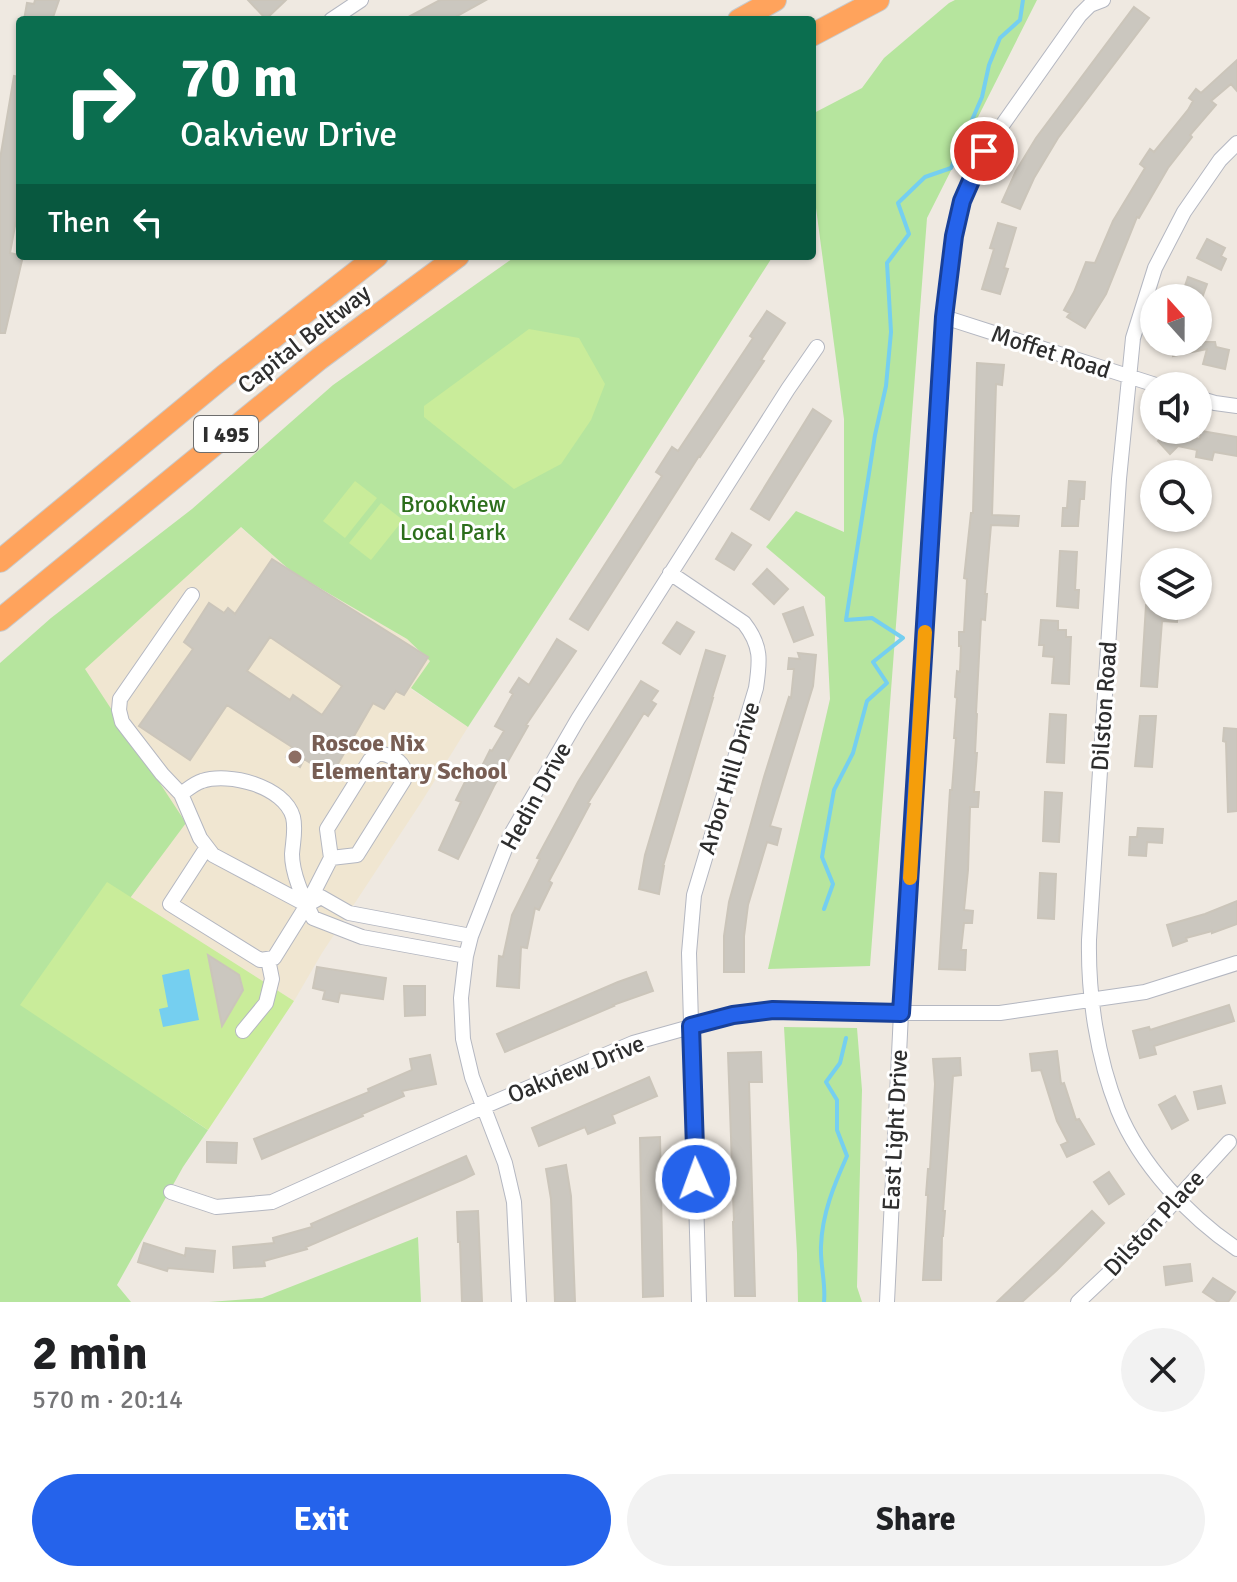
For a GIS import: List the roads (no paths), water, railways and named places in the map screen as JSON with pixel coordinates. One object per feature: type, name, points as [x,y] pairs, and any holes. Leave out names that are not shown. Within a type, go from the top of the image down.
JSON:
[{"type":"highway","points":[[746,16],[775,0]]},
{"type":"highway","points":[[816,33],[878,0]]},
{"type":"highway","name":"Capital Beltway","points":[[0,561],[224,376],[372,260]]},
{"type":"highway","name":"Capital Beltway","points":[[0,620],[307,369],[453,260]]},
{"type":"street","points":[[337,16],[361,0]]},
{"type":"street","name":"East Light Drive","points":[[887,1302],[901,1013],[944,317],[954,236],[962,201],[984,151],[1080,15],[1090,5],[1103,0]]},
{"type":"street","name":"Dilston Road","points":[[1237,143],[1220,160],[1184,212],[1155,268],[1133,338],[1118,495],[1088,974],[1102,1061],[1118,1111],[1144,1157],[1178,1200],[1237,1249]]},
{"type":"street","name":"Moffet Road","points":[[944,317],[1140,380]]},
{"type":"street","name":"Hedin Drive","points":[[519,1302],[514,1202],[505,1163],[472,1077],[463,1039],[461,998],[471,936],[510,836],[578,719],[817,347]]},
{"type":"street","points":[[1212,402],[1237,406]]},
{"type":"street","name":"Arbor Hill Drive","points":[[670,573],[744,623],[752,633],[760,658],[756,688],[694,895],[689,953],[691,1026]]},
{"type":"street","points":[[192,595],[120,699],[122,722],[181,794],[200,838],[213,855],[307,905]]},
{"type":"street","points":[[207,847],[170,904],[260,960],[274,958],[307,905],[331,858],[327,829],[370,760],[379,753],[403,764],[406,772],[404,780],[357,855],[331,858]]},
{"type":"street","points":[[181,794],[200,781],[234,779],[254,783],[283,802],[292,815],[295,834],[293,864],[313,918],[362,937],[466,956]]},
{"type":"street","points":[[307,905],[321,897],[349,913],[471,936]]},
{"type":"street","points":[[362,937],[363,916]]},
{"type":"street","points":[[243,1031],[266,1003],[272,979],[268,959]]},
{"type":"street","name":"Oakview Drive","points":[[171,1192],[216,1207],[272,1202],[633,1043],[733,1015],[773,1010],[1000,1013],[1145,992],[1237,963]]},
{"type":"street","points":[[691,1026],[699,1302]]},
{"type":"street","name":"Dilston Place","points":[[1078,1302],[1112,1270],[1229,1142]]},
{"type":"water","points":[[189,969],[199,1020],[163,1027],[159,1009],[168,1007],[162,975]]},
{"type":"waterway","points":[[824,909],[833,884],[822,857],[834,790],[853,753],[867,701],[887,683],[873,662],[903,638],[872,618],[846,620],[875,435],[886,386],[891,332],[887,263],[909,234],[898,203],[925,177],[951,168],[982,97],[989,65],[1000,38],[1020,20],[1023,0]]},
{"type":"waterway","points":[[824,1302],[822,1234],[833,1189],[847,1156],[837,1130],[837,1100],[826,1082],[840,1063],[846,1038]]},
{"type":"place","name":"Roscoe Nix Elementary School","points":[[295,757]]},
{"type":"park label","name":"Brookview Local Park","points":[[453,518]]}]
